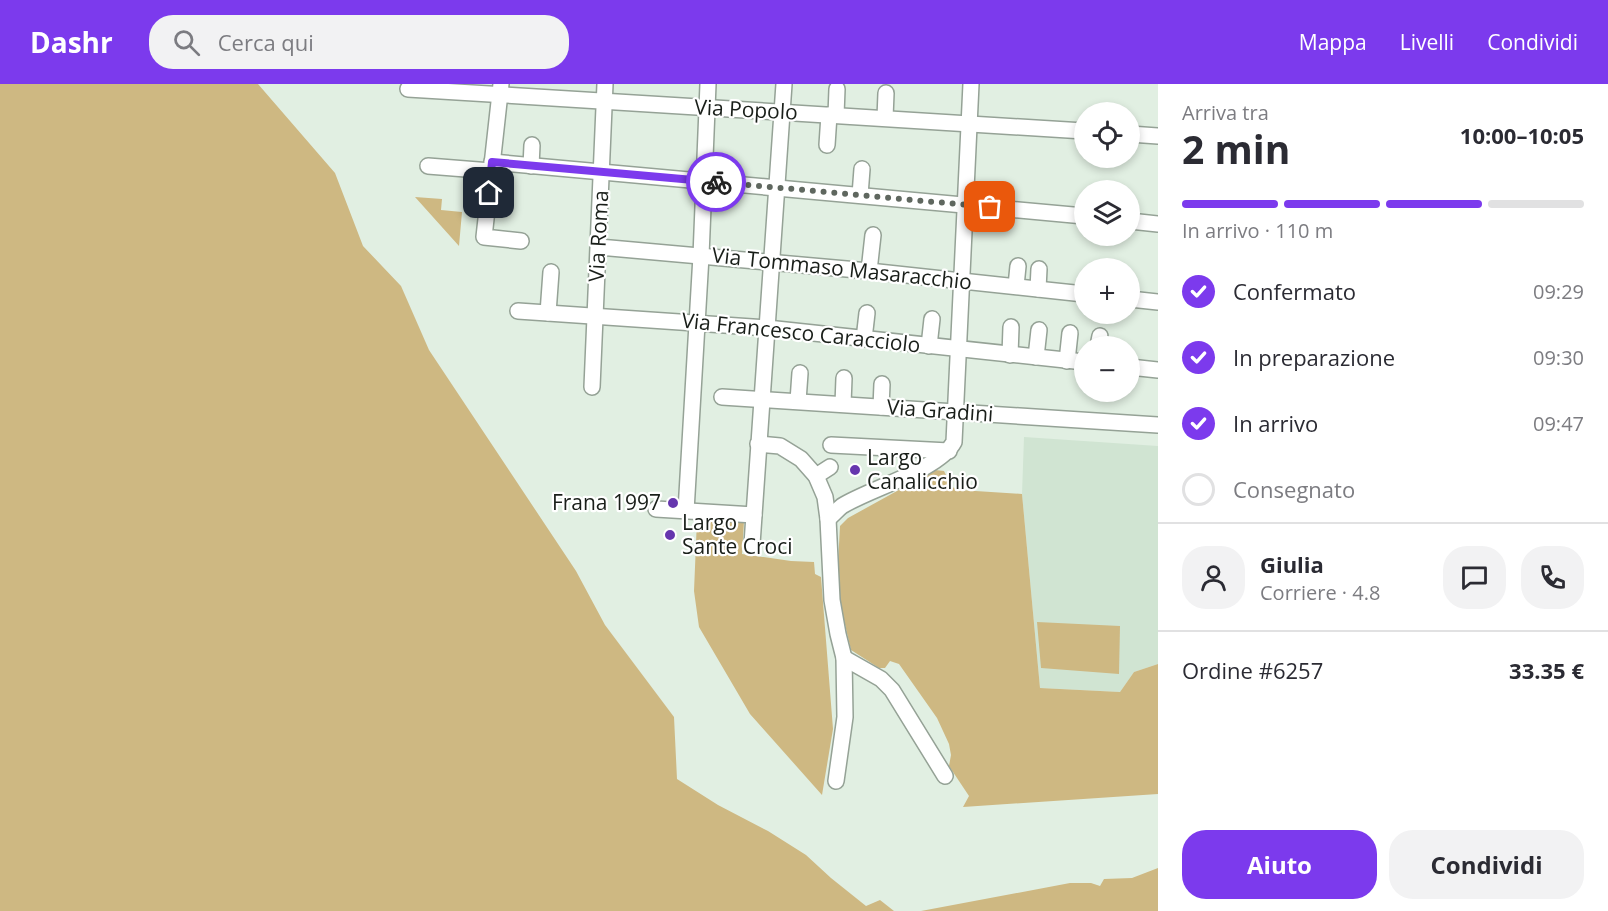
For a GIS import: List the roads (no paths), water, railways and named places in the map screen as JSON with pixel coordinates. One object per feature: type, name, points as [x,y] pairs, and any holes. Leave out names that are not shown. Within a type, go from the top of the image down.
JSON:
[{"type":"street","name":"Via Roma","points":[[592,387],[605,84]]},
{"type":"street","points":[[690,509],[696,322],[708,84]]},
{"type":"street","points":[[752,544],[784,84]]},
{"type":"street","points":[[828,519],[842,507],[934,462],[949,451],[954,442],[971,84]]},
{"type":"street","name":"Via Popolo","points":[[408,89],[501,90],[604,101],[1074,130]]},
{"type":"street","points":[[827,145],[837,89]]},
{"type":"street","points":[[501,90],[484,237],[521,241]]},
{"type":"street","points":[[885,118],[886,93]]},
{"type":"street","points":[[1140,135],[1158,136]]},
{"type":"street","points":[[531,166],[532,145]]},
{"type":"street","points":[[428,166],[531,166],[1074,215]]},
{"type":"street","points":[[860,195],[862,169]]},
{"type":"street","points":[[1140,222],[1158,224]]},
{"type":"street","points":[[869,271],[873,235]]},
{"type":"street","name":"Via Tommaso Masaracchio","points":[[598,247],[869,271],[1074,293]]},
{"type":"street","points":[[1016,286],[1018,266]]},
{"type":"street","points":[[1038,289],[1039,269]]},
{"type":"street","points":[[548,313],[551,272]]},
{"type":"street","points":[[1140,300],[1158,302]]},
{"type":"street","name":"Via Francesco Caracciolo","points":[[518,311],[767,328],[1074,361]]},
{"type":"street","points":[[864,339],[867,313]]},
{"type":"street","points":[[929,346],[932,319]]},
{"type":"street","points":[[1010,355],[1011,327]]},
{"type":"street","points":[[1036,357],[1039,330]]},
{"type":"street","points":[[1067,361],[1070,333]]},
{"type":"street","points":[[1140,368],[1158,370]]},
{"type":"street","points":[[798,401],[800,373]]},
{"type":"street","points":[[843,404],[844,378]]},
{"type":"street","points":[[881,407],[882,384]]},
{"type":"street","name":"Via Gradini","points":[[722,397],[1158,425]]},
{"type":"street","points":[[758,444],[780,446],[801,459],[816,476],[825,497],[832,600],[844,658],[845,717],[836,781]]},
{"type":"street","points":[[831,445],[949,451]]},
{"type":"street","points":[[816,476],[830,467]]},
{"type":"street","points":[[656,510],[690,509],[754,515]]},
{"type":"street","points":[[844,658],[881,679],[892,690],[945,776]]},
{"type":"place","name":"Largo Canalicchio","points":[[855,470]]},
{"type":"place","name":"Frana 1997","points":[[673,503]]},
{"type":"place","name":"Largo Sante Croci","points":[[670,535]]}]
